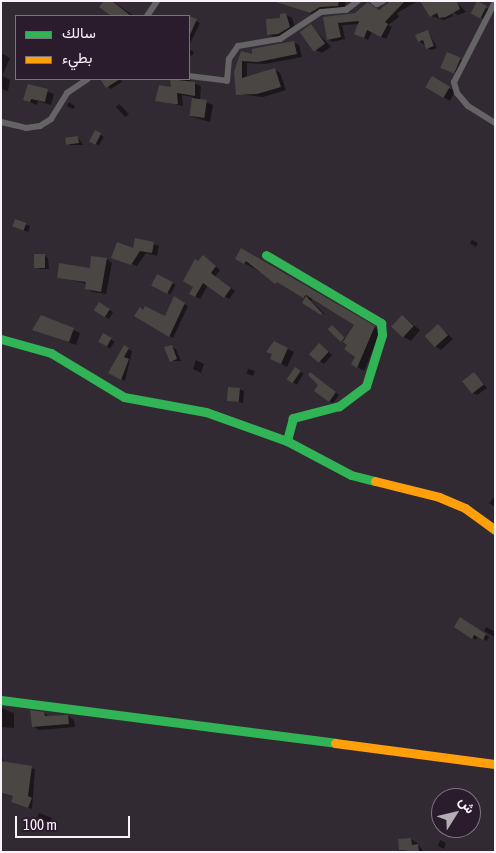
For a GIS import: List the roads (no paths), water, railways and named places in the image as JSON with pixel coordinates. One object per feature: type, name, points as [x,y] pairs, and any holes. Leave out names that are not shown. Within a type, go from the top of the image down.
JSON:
[{"type":"street","points":[[148,15],[157,1]]},
{"type":"street","points":[[190,76],[227,81],[229,59],[238,46],[280,39],[321,12],[346,10],[358,1]]},
{"type":"street","points":[[373,1],[377,4],[383,1]]},
{"type":"street","points":[[495,2],[454,82],[457,93],[468,106],[495,123]]},
{"type":"street","points":[[1,122],[26,128],[40,126],[51,119],[68,93],[87,80]]},
{"type":"street","points":[[266,256],[374,317],[381,323],[382,335],[366,386],[339,406],[293,418],[286,441]]},
{"type":"street","points":[[1,338],[8,338],[51,352],[124,397],[206,412],[286,441],[351,476],[439,497],[465,508],[495,530]]},
{"type":"street","points":[[1,700],[495,764]]}]
